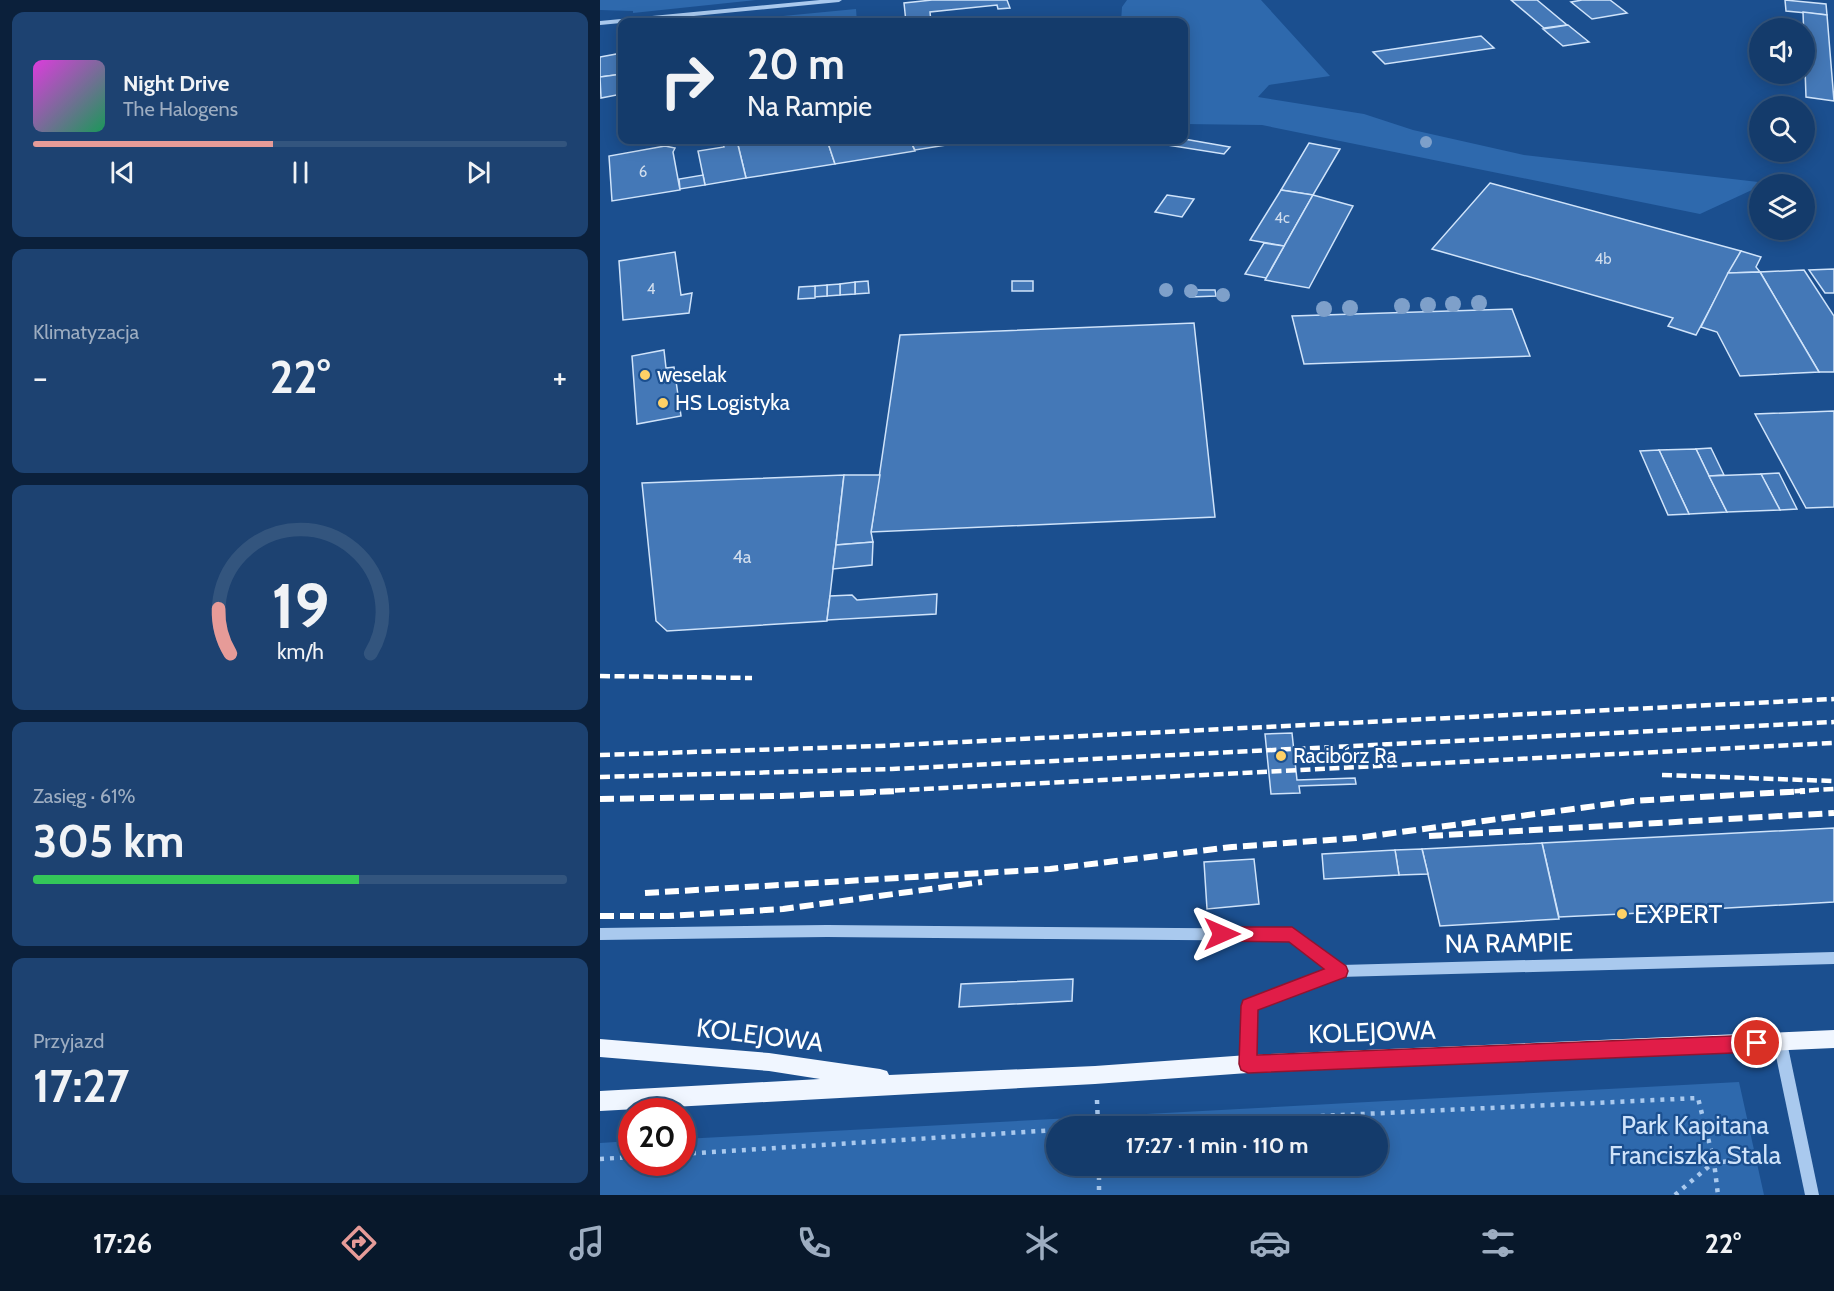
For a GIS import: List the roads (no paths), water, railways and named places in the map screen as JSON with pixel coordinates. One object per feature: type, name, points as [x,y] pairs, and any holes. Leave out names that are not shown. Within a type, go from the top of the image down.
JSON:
[{"type":"main road","name":"KOLEJOWA","points":[[600,1101],[1095,1075],[1248,1064],[1834,1039]]},
{"type":"main road","name":"KOLEJOWA","points":[[600,1048],[769,1062],[912,1083]]},
{"type":"street","points":[[651,18],[839,0]]},
{"type":"street","points":[[600,23],[618,21]]},
{"type":"street","points":[[600,934],[827,931],[1292,934],[1340,971]]},
{"type":"street","name":"NA RAMPIE","points":[[1248,1064],[1250,1006],[1340,971],[1834,958]]},
{"type":"street","points":[[1780,1042],[1812,1195]]},
{"type":"railway","points":[[600,676],[752,678]]},
{"type":"railway","points":[[600,755],[879,746],[1834,699]]},
{"type":"railway","points":[[600,777],[892,769],[1834,722]]},
{"type":"railway","points":[[866,792],[1834,743]]},
{"type":"railway","points":[[1662,775],[1834,781]]},
{"type":"railway","points":[[1780,792],[1834,789]]},
{"type":"railway","points":[[600,799],[780,796],[899,791]]},
{"type":"railway","points":[[645,893],[1050,869],[1232,847],[1356,838],[1633,801],[1805,791]]},
{"type":"railway","points":[[1429,836],[1834,813]]},
{"type":"railway","points":[[600,916],[668,916],[783,909],[982,882]]},
{"type":"place","name":"weselak","points":[[645,375]]},
{"type":"place","name":"HS Logistyka","points":[[663,403]]},
{"type":"place","name":"Racibórz Ra","points":[[1281,756]]},
{"type":"place","name":"EXPERT","points":[[1622,914]]},
{"type":"park label","name":"Park Kapitana Franciszka Stala","points":[[1695,1140]]}]
